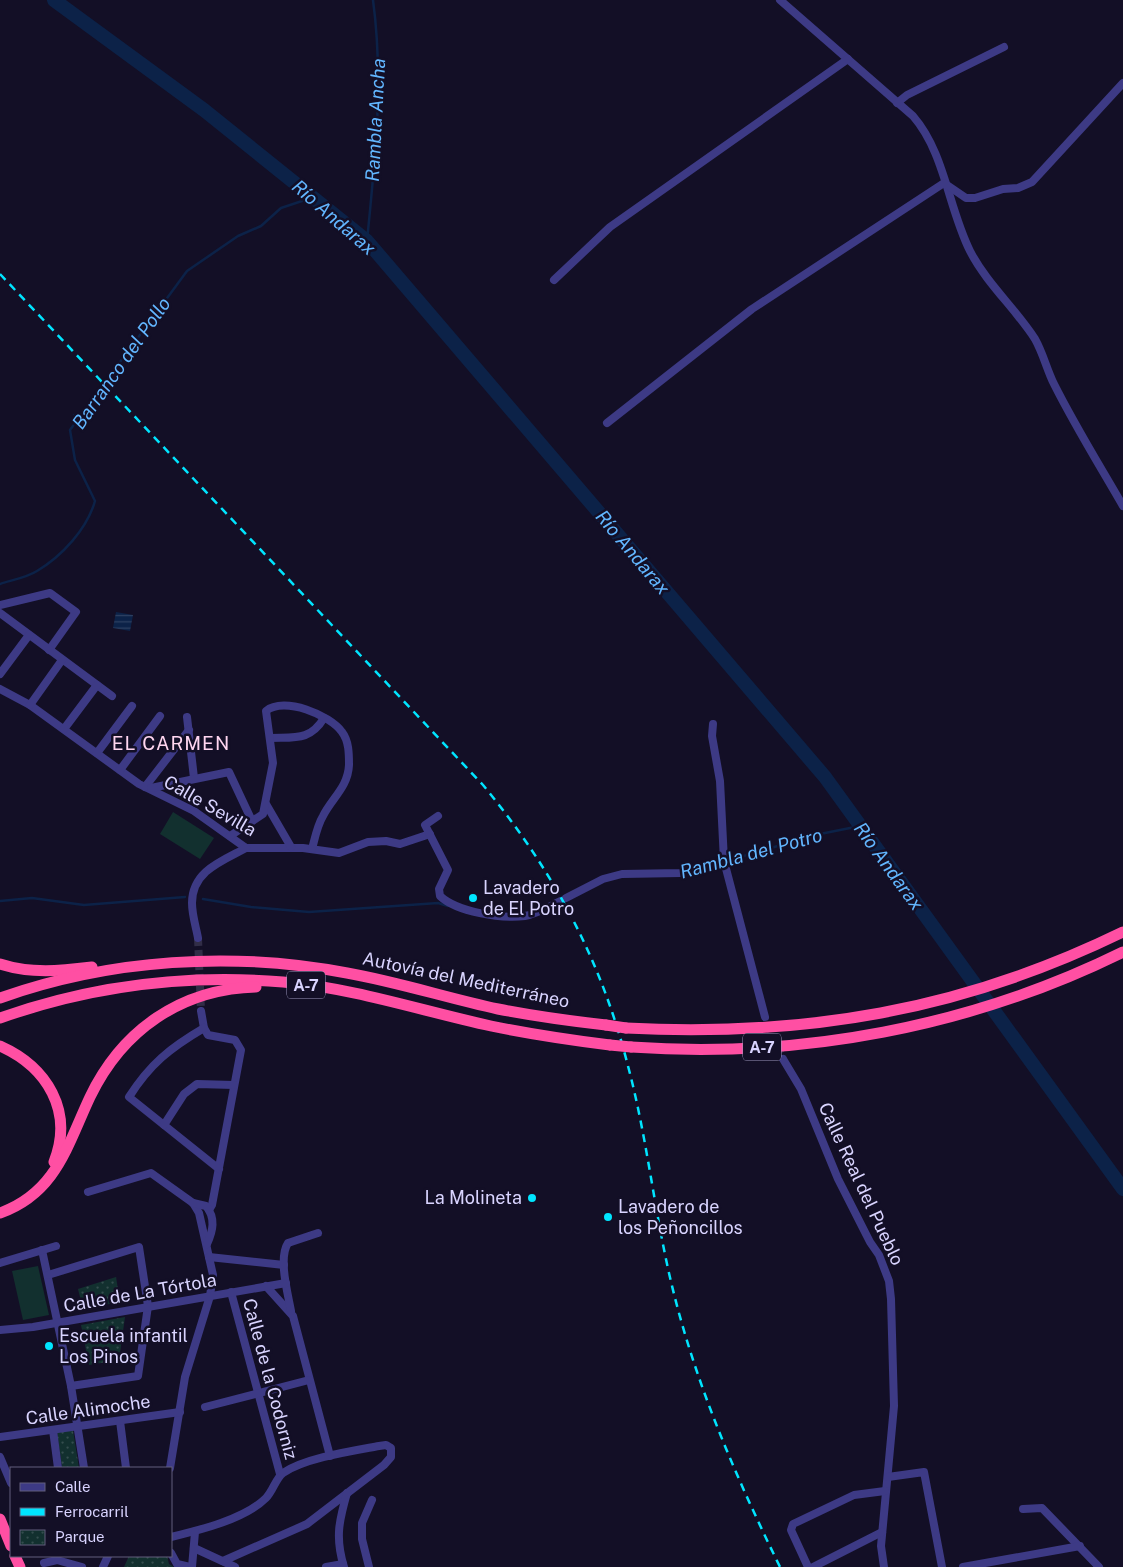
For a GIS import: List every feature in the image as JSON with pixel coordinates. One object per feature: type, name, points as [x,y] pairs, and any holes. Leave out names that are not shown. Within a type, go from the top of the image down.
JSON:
[{"type":"highway","name":"Autovía del Mediterráneo","points":[[0,998],[49,983],[126,967],[195,961],[306,966],[374,978],[507,1010],[626,1028],[690,1030],[758,1028],[832,1022],[881,1014],[993,986],[1074,955],[1123,932]]},
{"type":"highway","name":"Autovía del Mediterráneo","points":[[0,1018],[57,1000],[126,987],[207,980],[284,982],[349,993],[500,1027],[610,1045],[682,1050],[759,1048],[834,1041],[893,1031],[996,1004],[1084,972],[1123,952]]},
{"type":"highway","points":[[0,964],[32,971],[60,971],[103,965],[126,967]]},
{"type":"highway","points":[[0,1213],[13,1208],[48,1182],[64,1157],[106,1068],[126,1042],[148,1023],[190,999],[227,990],[265,987],[284,982]]},
{"type":"highway","points":[[0,1046],[20,1054],[38,1071],[48,1084],[60,1119],[58,1153],[51,1170],[37,1192]]},
{"type":"highway","points":[[0,1519],[10,1544]]},
{"type":"street","points":[[780,0],[913,116],[929,137],[955,217],[970,251],[990,284],[1021,320],[1036,341],[1054,384],[1123,506]]},
{"type":"street","points":[[897,103],[907,95],[1004,47]]},
{"type":"street","points":[[554,280],[610,227],[848,60]]},
{"type":"street","points":[[944,183],[966,198],[975,198],[989,192],[1025,186],[1032,182],[1123,83]]},
{"type":"street","points":[[607,422],[745,314],[944,183]]},
{"type":"street","points":[[0,605],[50,593],[76,612],[49,650]]},
{"type":"street","points":[[0,613],[112,696]]},
{"type":"street","points":[[0,674],[29,635]]},
{"type":"street","points":[[30,704],[62,660]]},
{"type":"street","points":[[64,729],[96,685]]},
{"type":"street","name":"Calle Sevilla","points":[[0,689],[30,704],[120,770],[194,811],[246,848],[291,847],[339,853],[368,842],[386,841],[400,844],[430,834]]},
{"type":"street","points":[[97,753],[132,706]]},
{"type":"street","points":[[230,836],[264,814],[272,773],[266,711],[271,707],[278,706],[313,711],[335,725],[346,739],[348,747],[348,778],[322,816],[312,849]]},
{"type":"street","points":[[120,770],[160,716]]},
{"type":"street","points":[[187,717],[194,778]]},
{"type":"street","points":[[270,738],[302,737],[317,730],[324,718]]},
{"type":"street","points":[[714,724],[712,736],[720,781],[724,861],[765,1017]]},
{"type":"street","points":[[148,787],[189,730]]},
{"type":"street","points":[[148,787],[229,772],[252,821]]},
{"type":"street","points":[[266,804],[291,847]]},
{"type":"street","points":[[438,816],[425,825],[448,870],[439,889],[440,896],[447,902],[482,914],[525,916],[613,876],[681,873],[724,861]]},
{"type":"street","points":[[198,938],[192,905],[197,883],[210,866],[246,848]]},
{"type":"street","points":[[201,1010],[204,1028],[208,1035],[218,1039],[235,1040],[241,1050],[219,1169],[209,1210],[213,1230],[206,1244]]},
{"type":"street","points":[[204,1028],[161,1056],[143,1074],[129,1098],[219,1169]]},
{"type":"street","name":"Calle Real del Pueblo","points":[[783,1059],[801,1089],[838,1179],[870,1242],[879,1255],[888,1281],[891,1299],[894,1406],[881,1546],[884,1567]]},
{"type":"street","points":[[164,1125],[184,1094],[197,1084],[234,1085]]},
{"type":"street","points":[[88,1192],[151,1173],[193,1203],[206,1206],[209,1210]]},
{"type":"street","points":[[170,1467],[191,1356],[210,1296],[213,1275],[199,1213],[193,1203]]},
{"type":"street","points":[[318,1233],[288,1243],[285,1247],[284,1264],[291,1311],[330,1456]]},
{"type":"street","points":[[0,1263],[56,1246]]},
{"type":"street","points":[[48,1275],[139,1247],[148,1306],[138,1376],[71,1386]]},
{"type":"street","points":[[42,1250],[71,1386],[84,1467]]},
{"type":"street","points":[[209,1257],[284,1264]]},
{"type":"street","name":"Calle de La Tórtola","points":[[0,1330],[58,1322],[286,1283]]},
{"type":"street","points":[[266,1286],[291,1311]]},
{"type":"street","name":"Calle de la Codorniz","points":[[231,1292],[280,1474]]},
{"type":"street","points":[[206,1407],[309,1380]]},
{"type":"street","name":"Calle Alimoche","points":[[0,1437],[180,1412]]},
{"type":"street","points":[[120,1421],[126,1467]]},
{"type":"street","points":[[53,1430],[58,1467]]},
{"type":"street","points":[[172,1537],[195,1532],[254,1508],[267,1497],[280,1474],[330,1456],[386,1445],[391,1448],[391,1458],[384,1465],[307,1524],[223,1561]]},
{"type":"street","points":[[0,1457],[10,1481]]},
{"type":"street","points":[[888,1477],[924,1472],[942,1567]]},
{"type":"street","points":[[808,1567],[791,1530],[793,1524],[854,1495],[885,1491]]},
{"type":"street","points":[[326,1567],[344,1566],[338,1526],[347,1493]]},
{"type":"street","points":[[369,1567],[362,1539],[362,1523],[372,1500]]},
{"type":"street","points":[[1023,1509],[1042,1508],[1098,1567]]},
{"type":"street","points":[[172,1555],[177,1564],[191,1567],[195,1532]]},
{"type":"street","points":[[813,1567],[882,1532]]},
{"type":"street","points":[[963,1567],[1080,1546]]},
{"type":"street","points":[[194,1548],[235,1567]]},
{"type":"street","points":[[44,1562],[57,1560],[82,1567]]},
{"type":"green space","points":[[173,812],[214,838],[200,859],[160,834]]},
{"type":"green space","points":[[38,1266],[49,1315],[23,1320],[12,1271]]},
{"type":"green space","points":[[116,1277],[120,1302],[83,1309],[78,1289]]},
{"type":"green space","points":[[125,1317],[119,1360],[89,1365],[81,1325]]},
{"type":"green space","points":[[73,1430],[79,1467],[62,1467],[57,1432]]},
{"type":"green space","points":[[129,1557],[167,1557],[169,1564],[174,1567],[124,1567]]},
{"type":"water","points":[[116,612],[133,615],[130,631],[113,628]]},
{"type":"waterway","name":"Río Andarax","points":[[54,0],[204,110],[367,241],[825,777],[1123,1189]]},
{"type":"waterway","name":"Rambla Ancha","points":[[367,241],[378,90],[378,60],[373,0]]},
{"type":"waterway","name":"Barranco del Pollo","points":[[0,584],[28,575],[46,565],[64,550],[86,522],[95,501],[75,460],[70,430],[187,271],[238,236],[261,226],[281,208],[314,197]]},
{"type":"waterway","name":"Barranco del Pollo","points":[[74,415],[85,420]]},
{"type":"waterway","name":"Rambla del Potro","points":[[727,861],[815,835],[860,826]]},
{"type":"waterway","name":"Rambla del Potro","points":[[0,901],[32,898],[84,905],[185,897]]},
{"type":"waterway","name":"Rambla del Potro","points":[[203,899],[251,907],[309,912],[438,903],[448,906]]},
{"type":"tunnel","points":[[198,938],[201,1011]]},
{"type":"tunnel","points":[[768,1024],[783,1059]]},
{"type":"railway","points":[[0,274],[483,785],[508,817],[553,883],[589,952],[617,1027],[635,1094],[667,1266],[695,1365],[720,1434],[780,1567]]},
{"type":"place","name":"Lavadero de El Potro","points":[[473,898]]},
{"type":"place","name":"La Molineta","points":[[532,1198]]},
{"type":"place","name":"Lavadero de los Peñoncillos","points":[[608,1217]]},
{"type":"place","name":"Escuela infantil Los Pinos","points":[[49,1346]]},
{"type":"district","name":"EL CARMEN","points":[[171,743]]}]
